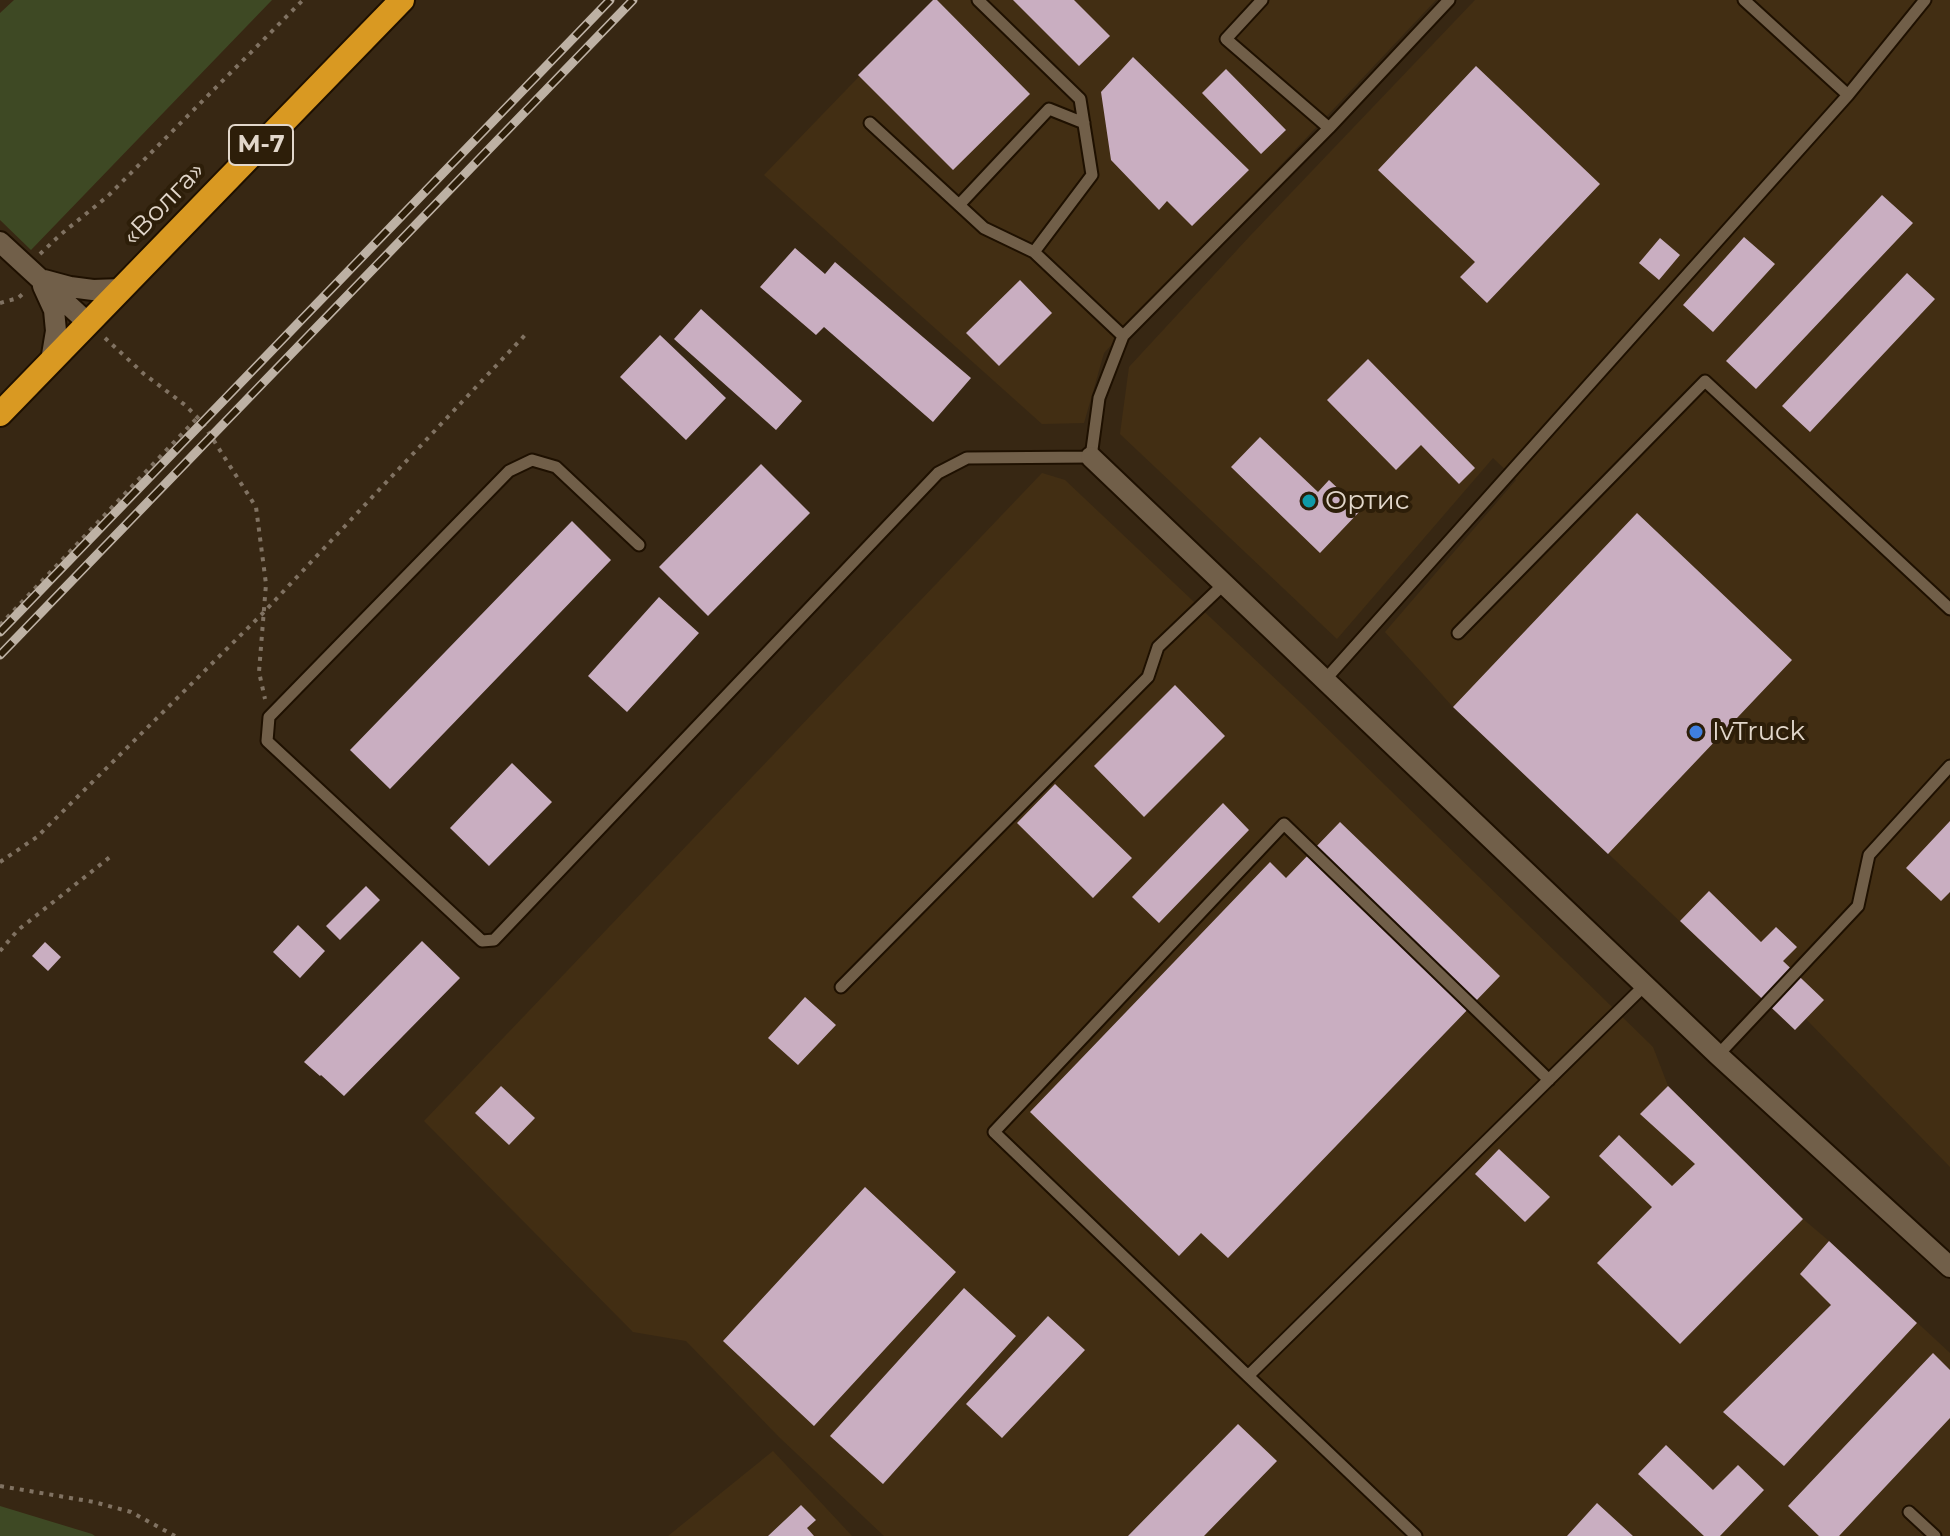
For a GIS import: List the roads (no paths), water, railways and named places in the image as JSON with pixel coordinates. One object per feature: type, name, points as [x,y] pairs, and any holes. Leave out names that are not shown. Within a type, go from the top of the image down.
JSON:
[{"type":"highway","name":"«Волга»","points":[[0,414],[402,0]]},
{"type":"street","points":[[0,242],[88,323]]},
{"type":"street","points":[[34,273],[70,287],[121,289]]},
{"type":"street","points":[[34,273],[54,310],[56,331],[51,361]]},
{"type":"street","points":[[1091,457],[1718,1055],[1950,1267]]},
{"type":"lane","points":[[978,0],[1080,99],[1092,175],[1034,252]]},
{"type":"lane","points":[[1262,0],[1226,39],[1329,128]]},
{"type":"lane","points":[[639,545],[556,467],[532,460],[509,471],[269,717],[267,741],[482,941],[494,940],[938,473],[967,458],[1091,457],[1099,398],[1123,336],[1329,128],[1449,0]]},
{"type":"lane","points":[[1744,0],[1848,95]]},
{"type":"lane","points":[[1324,681],[1848,95],[1925,0]]},
{"type":"lane","points":[[959,205],[1049,109],[1084,123]]},
{"type":"lane","points":[[870,123],[984,228],[1034,252],[1123,336]]},
{"type":"lane","points":[[1458,633],[1705,381],[1950,609]]},
{"type":"lane","points":[[841,987],[1148,677],[1158,647],[1224,584]]},
{"type":"lane","points":[[1718,1055],[1858,906],[1869,855],[1950,766]]},
{"type":"lane","points":[[1416,1536],[994,1132],[1284,824],[1549,1080]]},
{"type":"lane","points":[[1248,1376],[1645,985]]},
{"type":"lane","points":[[1909,1512],[1935,1536]]},
{"type":"railway","points":[[0,632],[610,0]]},
{"type":"railway","points":[[0,655],[633,0]]},
{"type":"place","name":"Ортис","points":[[1309,501]]},
{"type":"place","name":"IvTruck","points":[[1696,732]]}]
